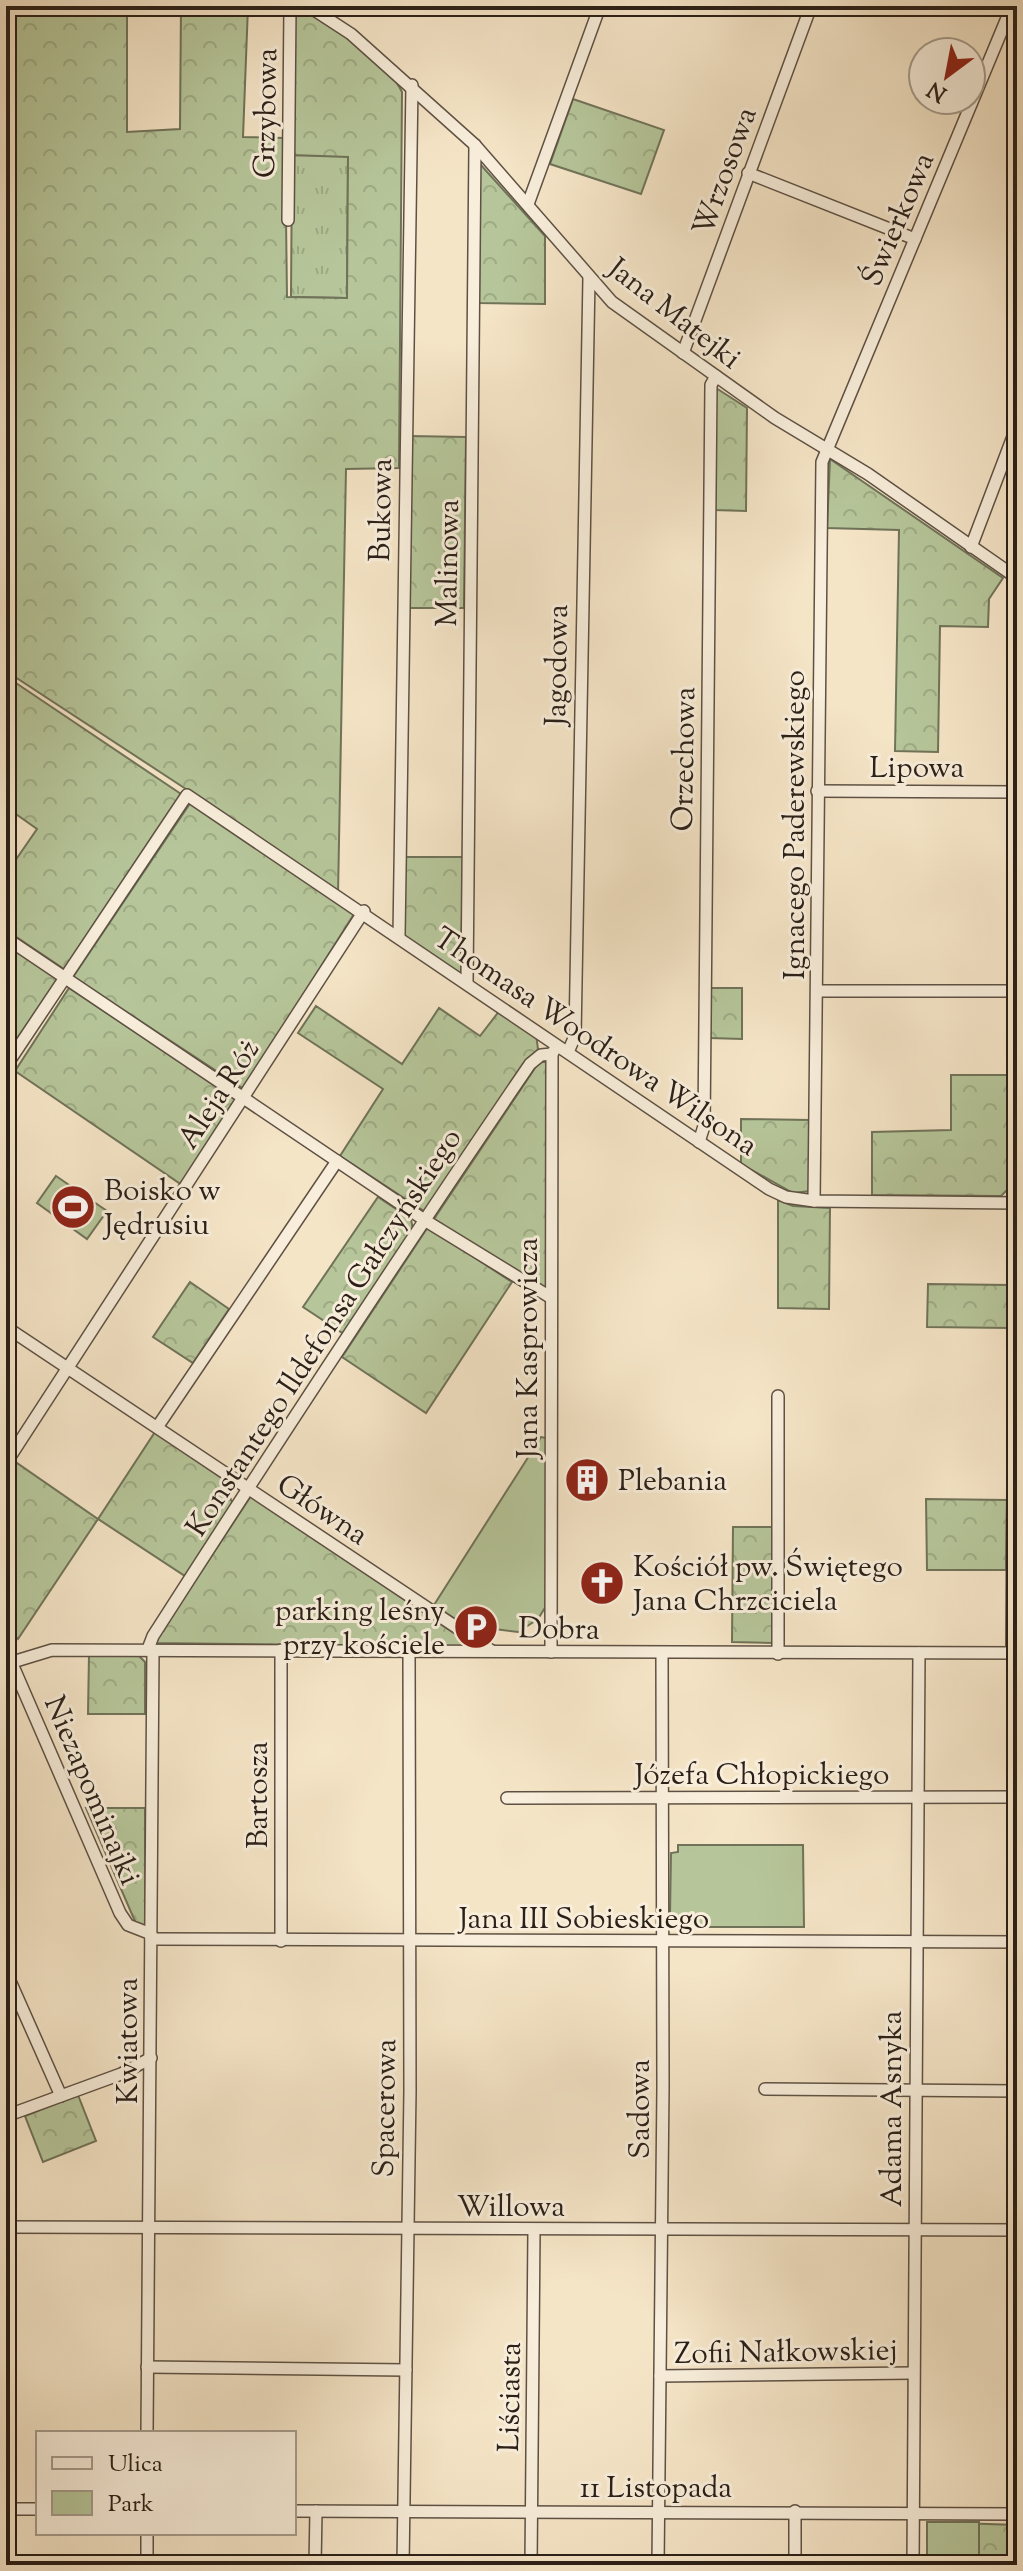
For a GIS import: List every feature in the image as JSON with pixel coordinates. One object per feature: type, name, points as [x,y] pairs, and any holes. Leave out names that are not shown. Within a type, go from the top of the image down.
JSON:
[{"type":"street","name":"Grzybowa","points":[[288,220],[290,6]]},
{"type":"street","name":"Jana Matejki","points":[[308,6],[351,34],[412,85],[475,145],[612,302],[716,376],[868,474],[1017,578]]},
{"type":"street","points":[[528,204],[600,6]]},
{"type":"street","name":"Wrzosowa","points":[[683,353],[811,6]]},
{"type":"street","name":"Świerkowa","points":[[827,450],[1012,6]]},
{"type":"street","name":"Bukowa","points":[[399,936],[412,85]]},
{"type":"street","name":"Malinowa","points":[[467,982],[475,145]]},
{"type":"street","points":[[748,173],[915,239]]},
{"type":"street","name":"Jagodowa","points":[[568,1052],[575,1036],[589,278]]},
{"type":"street","name":"Orzechowa","points":[[699,1142],[704,1126],[711,385],[716,376]]},
{"type":"street","points":[[971,547],[1017,426]]},
{"type":"street","name":"Ignacego Paderewskiego","points":[[814,1201],[822,462],[827,450]]},
{"type":"street","name":"Lipowa","points":[[817,791],[1017,792]]},
{"type":"street","name":"Thomasa Woodrowa Wilsona","points":[[64,977],[187,795],[467,982],[554,1050],[568,1052],[769,1189],[786,1197],[814,1201],[1017,1203]]},
{"type":"street","name":"Aleja Róż","points":[[6,1463],[364,911]]},
{"type":"street","points":[[6,938],[426,1221],[532,1290],[550,1297]]},
{"type":"street","points":[[6,1066],[64,977]]},
{"type":"street","points":[[817,991],[1016,991],[1014,1653]]},
{"type":"street","name":"Konstantego Ildefonsa Gałczyńskiego","points":[[150,1650],[153,1636],[248,1488],[530,1064],[554,1050]]},
{"type":"street","name":"Jana Kasprowicza","points":[[551,1652],[550,1297],[554,1050]]},
{"type":"street","points":[[158,1426],[337,1161]]},
{"type":"street","name":"Główna","points":[[6,1327],[492,1651]]},
{"type":"street","points":[[778,1396],[778,1654]]},
{"type":"street","name":"Dobra","points":[[8,1658],[52,1650],[1014,1653]]},
{"type":"street","name":"Kwiatowa","points":[[147,2431],[151,2058],[150,1650]]},
{"type":"street","name":"Bartosza","points":[[281,1650],[281,1941]]},
{"type":"street","name":"Spacerowa","points":[[403,2565],[410,2091],[409,1651]]},
{"type":"street","name":"Sadowa","points":[[658,2565],[664,1799],[662,1653]]},
{"type":"street","name":"Adama Asnyka","points":[[913,2565],[919,1653]]},
{"type":"street","name":"Niezapominajki","points":[[8,1658],[120,1913],[128,1925],[151,1936]]},
{"type":"street","name":"Józefa Chłopickiego","points":[[507,1798],[1017,1797]]},
{"type":"street","name":"Jana III Sobieskiego","points":[[151,1936],[408,1942],[1017,1942]]},
{"type":"street","points":[[6,1972],[61,2096]]},
{"type":"street","points":[[6,2116],[121,2074],[151,2058]]},
{"type":"street","points":[[765,2089],[1017,2091]]},
{"type":"street","name":"Willowa","points":[[7,2226],[407,2231],[1017,2230]]},
{"type":"street","name":"Liściasta","points":[[531,2565],[534,2230]]},
{"type":"street","points":[[147,2367],[406,2370]]},
{"type":"street","name":"Zofii Nałkowskiej","points":[[660,2376],[913,2373]]},
{"type":"street","points":[[6,2509],[36,2509]]},
{"type":"street","name":"11 Listopada","points":[[296,2511],[1017,2514]]},
{"type":"street","points":[[315,2565],[316,2511]]},
{"type":"street","points":[[795,2511],[795,2565]]},
{"type":"street","points":[[147,2535],[147,2565]]},
{"type":"green space","points":[[6,6],[127,6],[127,132],[180,129],[181,6],[248,6],[243,137],[285,138],[287,297],[347,298],[348,157],[292,155],[295,6],[321,19],[354,42],[384,68],[402,92],[399,468],[346,469],[338,895],[192,793],[6,671]]},
{"type":"green space","points":[[573,99],[664,130],[641,194],[550,164]]},
{"type":"green space","points":[[292,155],[348,156],[347,298],[291,297]]},
{"type":"green space","points":[[480,164],[545,236],[545,304],[479,303]]},
{"type":"green space","points":[[716,388],[747,408],[746,511],[714,510]]},
{"type":"green space","points":[[409,436],[466,437],[464,608],[407,608]]},
{"type":"green space","points":[[830,459],[1003,578],[989,599],[988,627],[940,626],[938,752],[895,751],[899,530],[827,528]]},
{"type":"green space","points":[[10,679],[181,794],[64,969],[6,930],[6,874],[37,829],[6,807],[6,686]]},
{"type":"green space","points":[[191,802],[354,914],[244,1089],[73,977]]},
{"type":"green space","points":[[405,857],[463,857],[461,974],[404,937]]},
{"type":"green space","points":[[6,942],[59,977],[6,1055]]},
{"type":"green space","points":[[69,988],[239,1101],[182,1185],[15,1071]]},
{"type":"green space","points":[[711,988],[742,988],[742,1039],[710,1038]]},
{"type":"green space","points":[[316,1006],[402,1064],[439,1008],[480,1036],[500,1010],[536,1034],[538,1049],[430,1210],[424,1211],[340,1156],[383,1089],[298,1033]]},
{"type":"green space","points":[[539,1062],[546,1062],[546,1291],[434,1219]]},
{"type":"green space","points":[[951,1075],[1009,1075],[1008,1189],[1001,1196],[872,1195],[872,1132],[951,1130]]},
{"type":"green space","points":[[741,1119],[810,1120],[810,1191],[793,1193],[741,1164]]},
{"type":"green space","points":[[56,1176],[107,1211],[87,1239],[37,1203]]},
{"type":"green space","points":[[378,1197],[411,1219],[413,1230],[344,1334],[303,1307]]},
{"type":"green space","points":[[778,1200],[793,1206],[830,1208],[829,1309],[778,1308]]},
{"type":"green space","points":[[428,1227],[512,1282],[426,1413],[342,1357]]},
{"type":"green space","points":[[190,1282],[229,1309],[193,1363],[153,1337]]},
{"type":"green space","points":[[928,1284],[1010,1285],[1010,1328],[927,1327]]},
{"type":"green space","points":[[155,1432],[223,1479],[233,1505],[185,1576],[98,1519]]},
{"type":"green space","points":[[541,1437],[546,1438],[546,1606],[538,1619],[518,1632],[487,1628],[465,1616],[460,1622],[434,1605]]},
{"type":"green space","points":[[14,1461],[98,1519],[18,1639],[6,1627],[6,1473]]},
{"type":"green space","points":[[251,1496],[470,1644],[469,1647],[154,1643]]},
{"type":"green space","points":[[926,1499],[1007,1500],[1006,1570],[927,1570]]},
{"type":"green space","points":[[733,1527],[773,1527],[774,1643],[732,1642]]},
{"type":"green space","points":[[89,1654],[138,1655],[145,1662],[145,1714],[88,1714]]},
{"type":"green space","points":[[86,1808],[145,1808],[145,1926],[137,1926]]},
{"type":"green space","points":[[678,1845],[803,1845],[804,1927],[681,1927],[670,1916],[671,1853],[678,1852]]},
{"type":"green space","points":[[78,2095],[96,2141],[43,2162],[25,2116]]},
{"type":"green space","points":[[927,2522],[1017,2525],[1017,2565],[927,2565]]},
{"type":"green space","points":[[927,2522],[979,2522],[979,2560],[927,2560]]},
{"type":"place","name":"Boisko w Jędrusiu","points":[[73,1207]]},
{"type":"place","name":"Plebania","points":[[587,1480]]},
{"type":"place","name":"Kościół pw. Świętego Jana Chrzciciela","points":[[602,1583]]},
{"type":"place","name":"parking leśny przy kościele","points":[[476,1627]]}]
